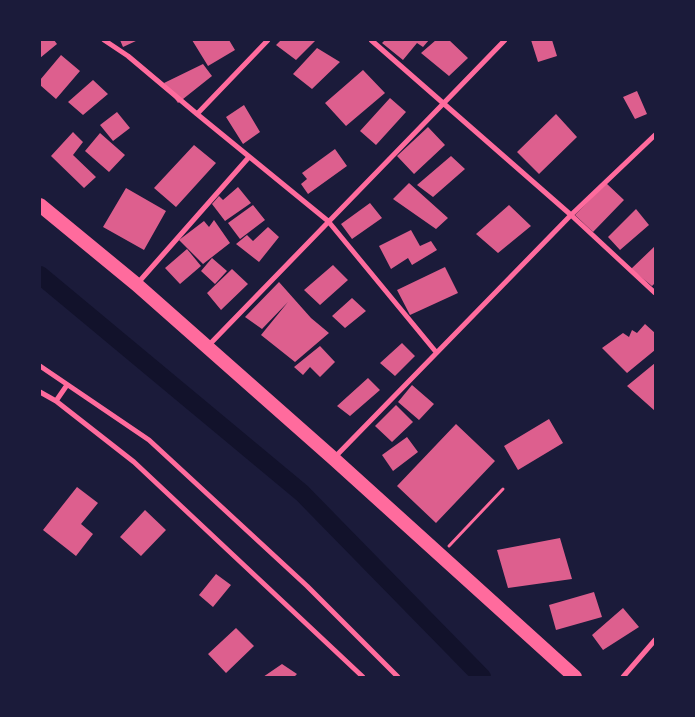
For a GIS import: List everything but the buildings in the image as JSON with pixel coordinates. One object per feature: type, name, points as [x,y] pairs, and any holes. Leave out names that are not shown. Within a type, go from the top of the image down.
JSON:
[{"type":"highway","points":[[40,205],[136,284],[334,459],[575,677]]},
{"type":"street","points":[[104,40],[128,56],[328,221],[436,352]]},
{"type":"street","points":[[197,114],[268,40]]},
{"type":"street","points":[[371,40],[571,215],[655,293]]},
{"type":"street","points":[[207,347],[505,40]]},
{"type":"street","points":[[334,459],[571,215],[655,135]]},
{"type":"street","points":[[136,284],[249,157]]},
{"type":"street","points":[[40,366],[149,440],[307,586],[398,677]]},
{"type":"street","points":[[56,402],[67,385]]},
{"type":"street","points":[[40,392],[56,402],[134,462],[363,677]]},
{"type":"street","points":[[623,677],[655,640]]},
{"type":"path","points":[[440,555],[503,489]]},
{"type":"waterway","points":[[40,275],[302,493],[482,677]]}]
